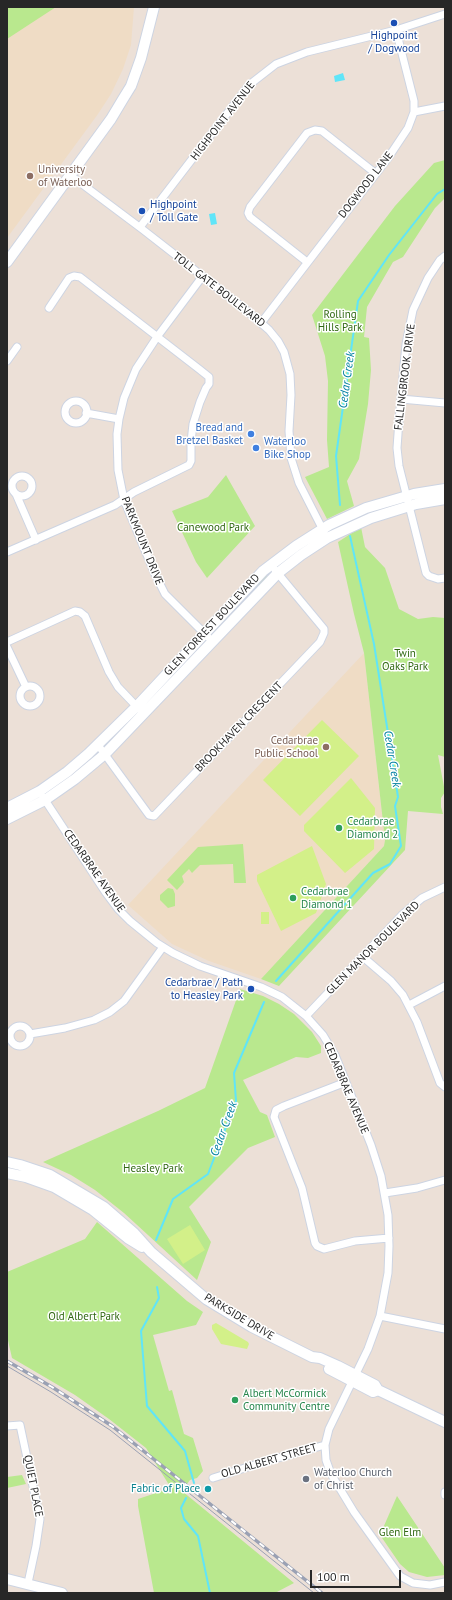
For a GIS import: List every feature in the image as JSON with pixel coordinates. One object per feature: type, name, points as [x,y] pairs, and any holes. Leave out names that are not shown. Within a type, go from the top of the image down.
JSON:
[{"type":"street","points":[[147,7],[148,28]]},
{"type":"street","points":[[7,262],[111,119],[131,86],[142,58],[154,7]]},
{"type":"street","name":"HIGHPOINT AVENUE","points":[[140,227],[248,85],[261,74],[276,64],[291,57],[396,30],[445,14]]},
{"type":"street","name":"DOGWOOD LANE","points":[[261,323],[402,139],[408,128],[414,112],[414,101],[396,30]]},
{"type":"street","points":[[414,112],[445,106]]},
{"type":"street","points":[[307,262],[250,217],[248,214],[250,207],[307,133],[314,130],[322,131],[375,173]]},
{"type":"street","name":"TOLL GATE BOULEVARD","points":[[70,175],[140,227],[261,323],[278,341],[287,362],[291,384],[289,431],[291,458],[299,483],[324,533]]},
{"type":"street","name":"FALLINGBROOK DRIVE","points":[[445,256],[440,260],[428,278],[413,310],[407,338],[397,454],[426,573],[429,576],[438,579],[445,578]]},
{"type":"street","points":[[7,552],[124,500],[134,492],[188,465],[191,461],[193,424],[200,402],[209,384],[209,377],[80,277],[74,276],[69,278],[49,308]]},
{"type":"street","name":"PARKMOUNT DRIVE","points":[[202,277],[157,337],[136,369],[124,398],[119,419],[117,434],[118,470],[124,500],[165,594],[213,641]]},
{"type":"street","points":[[7,361],[17,347]]},
{"type":"street","points":[[401,399],[445,403]]},
{"type":"street","points":[[86,414],[119,419]]},
{"type":"street","name":"GLEN FORREST BOULEVARD","points":[[7,808],[43,796],[67,772],[140,710],[213,641],[274,569],[296,546],[324,533],[366,508],[406,495],[445,489]]},
{"type":"street","points":[[16,494],[36,540]]},
{"type":"street","name":"GLEN FORREST BOULEVARD","points":[[324,533],[409,506],[445,499]]},
{"type":"street","name":"GLEN FORREST BOULEVARD","points":[[7,819],[43,796],[78,777],[105,754],[140,710],[205,634],[263,571],[274,569]]},
{"type":"street","name":"BROOKHAVEN CRESCENT","points":[[98,745],[149,814],[154,816],[320,642],[324,629],[274,569]]},
{"type":"street","points":[[7,642],[75,611],[80,612],[85,616],[109,672],[118,687],[140,710]]},
{"type":"street","points":[[7,647],[26,687]]},
{"type":"street","name":"CEDARBRAE AVENUE","points":[[43,796],[117,908],[130,921],[162,947],[200,966],[282,997],[306,1016],[326,1040],[346,1082],[372,1150],[385,1193],[389,1238],[388,1273],[380,1316],[368,1349],[329,1429],[325,1445]]},
{"type":"street","name":"GLEN MANOR BOULEVARD","points":[[306,1016],[411,906],[422,898],[445,887]]},
{"type":"street","points":[[30,1034],[94,1020],[110,1012],[124,1001],[162,947]]},
{"type":"street","points":[[363,957],[399,989],[408,1005],[440,1083],[445,1087]]},
{"type":"street","points":[[408,1005],[445,986]]},
{"type":"street","points":[[346,1082],[284,1106],[276,1110],[274,1117],[302,1188],[315,1244],[324,1249],[355,1241],[389,1238]]},
{"type":"street","name":"PARKSIDE DRIVE","points":[[7,1162],[50,1175],[104,1207],[134,1233],[151,1252],[206,1299],[252,1327],[314,1357],[320,1358],[374,1392],[378,1390],[445,1422]]},
{"type":"street","name":"PARKSIDE DRIVE","points":[[7,1173],[26,1177],[62,1192],[93,1210],[129,1239],[151,1252]]},
{"type":"street","points":[[385,1193],[417,1188],[445,1180]]},
{"type":"street","points":[[380,1316],[445,1329]]},
{"type":"street","name":"QUIET PLACE","points":[[7,1426],[20,1425],[40,1519],[38,1540],[28,1584]]},
{"type":"street","points":[[325,1445],[326,1460],[331,1474],[354,1512],[400,1576],[413,1583],[430,1585],[445,1582]]},
{"type":"street","name":"OLD ALBERT STREET","points":[[213,1478],[325,1445]]},
{"type":"street","points":[[7,1579],[62,1593]]},
{"type":"shaded area","name":"University of Waterloo","points":[[7,7],[134,7],[131,45],[123,69],[111,94],[7,238]]},
{"type":"shaded area","name":"Cedarbrae Public School","points":[[364,653],[385,840],[384,846],[261,979],[209,961],[172,944],[128,905]]},
{"type":"green space","points":[[7,7],[56,7],[7,39]]},
{"type":"green space","name":"Rolling Hills Park","points":[[445,160],[445,198],[435,208],[403,257],[393,262],[367,307],[364,337],[369,338],[371,370],[368,404],[359,459],[347,481],[354,506],[327,519],[305,477],[329,467],[327,440],[328,381],[325,356],[312,315],[395,206],[434,163]]},
{"type":"green space","name":"Canewood Park","points":[[226,475],[255,526],[207,578],[196,562],[172,511],[208,497]]},
{"type":"green space","points":[[401,502],[400,504],[338,529],[335,527],[367,512]]},
{"type":"green space","name":"Twin Oaks Park","points":[[361,527],[365,547],[385,568],[399,609],[418,619],[433,617],[445,618],[445,757],[438,755],[445,792],[441,798],[443,814],[408,811],[405,850],[279,986],[261,979],[384,846],[385,840],[364,653],[338,542]]},
{"type":"green space","points":[[266,576],[269,577],[219,628],[219,626]]},
{"type":"green space","points":[[322,720],[359,756],[300,816],[263,780]]},
{"type":"green space","name":"Cedarbrae Diamond 2","points":[[351,778],[375,808],[374,849],[345,873],[304,831],[304,825]]},
{"type":"green space","points":[[243,844],[246,883],[234,883],[233,864],[200,865],[192,873],[189,869],[182,876],[184,882],[177,890],[167,880],[198,847]]},
{"type":"green space","name":"Cedarbrae Diamond 1","points":[[312,846],[326,884],[316,913],[281,931],[257,881],[257,875]]},
{"type":"green space","points":[[168,888],[173,889],[175,894],[175,906],[168,908],[160,900],[160,895]]},
{"type":"green space","points":[[261,912],[269,912],[269,924],[261,924]]},
{"type":"green space","name":"Heasley Park","points":[[240,989],[263,996],[294,1014],[312,1032],[321,1046],[321,1053],[308,1058],[296,1057],[243,1080],[260,1112],[267,1115],[275,1137],[248,1148],[189,1207],[211,1242],[197,1280],[124,1213],[95,1190],[71,1175],[43,1162],[158,1111],[205,1088]]},
{"type":"green space","name":"Old Albert Park","points":[[97,1222],[187,1301],[203,1312],[196,1325],[153,1335],[169,1391],[172,1390],[184,1434],[193,1438],[203,1471],[197,1478],[190,1480],[182,1491],[294,1583],[275,1593],[154,1593],[138,1499],[171,1488],[146,1448],[75,1395],[12,1358],[7,1336],[7,1272],[85,1239]]},
{"type":"green space","points":[[190,1225],[205,1250],[183,1264],[167,1239]]},
{"type":"green space","points":[[216,1323],[248,1342],[249,1344],[247,1349],[221,1344],[212,1329],[212,1325]]},
{"type":"green space","points":[[22,1475],[26,1484],[7,1488],[7,1477]]},
{"type":"green space","name":"Glen Elm","points":[[397,1496],[445,1568],[445,1575],[427,1577],[409,1572],[400,1564],[380,1535]]},
{"type":"water","points":[[343,73],[345,80],[335,82],[334,76]]},
{"type":"water","points":[[215,213],[217,224],[211,225],[209,214]]},
{"type":"waterway","name":"Cedar Creek","points":[[340,505],[336,456],[358,301],[389,255],[437,194],[445,189]]},
{"type":"waterway","name":"Cedar Creek","points":[[276,981],[373,873],[390,864],[401,846],[395,806],[398,797],[374,644],[350,536]]},
{"type":"waterway","name":"Cedar Creek","points":[[156,1240],[173,1199],[208,1174],[236,1101],[234,1073],[264,1002]]},
{"type":"waterway","name":"Cedar Creek","points":[[157,1287],[159,1298],[141,1331],[147,1406],[185,1451],[194,1483]]},
{"type":"waterway","name":"Cedar Creek","points":[[186,1498],[181,1508],[184,1519],[198,1536],[210,1593]]},
{"type":"tram line","points":[[7,1366],[110,1430],[314,1593]]},
{"type":"railway","points":[[7,1361],[52,1387],[112,1426],[322,1593]]},
{"type":"place","name":"Highpoint / Dogwood","points":[[394,23]]},
{"type":"place","name":"University of Waterloo","points":[[30,176]]},
{"type":"place","name":"Highpoint / Toll Gate","points":[[142,211]]},
{"type":"place","name":"Bread and Bretzel Basket","points":[[251,434]]},
{"type":"place","name":"Waterloo Bike Shop","points":[[256,448]]},
{"type":"place","name":"Cedarbrae Public School","points":[[326,747]]},
{"type":"place","name":"Cedarbrae Diamond 2","points":[[339,828]]},
{"type":"place","name":"Cedarbrae Diamond 1","points":[[293,898]]},
{"type":"place","name":"Cedarbrae / Path to Heasley Park","points":[[251,989]]},
{"type":"place","name":"Albert McCormick Community Centre","points":[[235,1400]]},
{"type":"place","name":"Waterloo Church of Christ","points":[[306,1479]]},
{"type":"place","name":"Fabric of Place","points":[[208,1489]]}]
